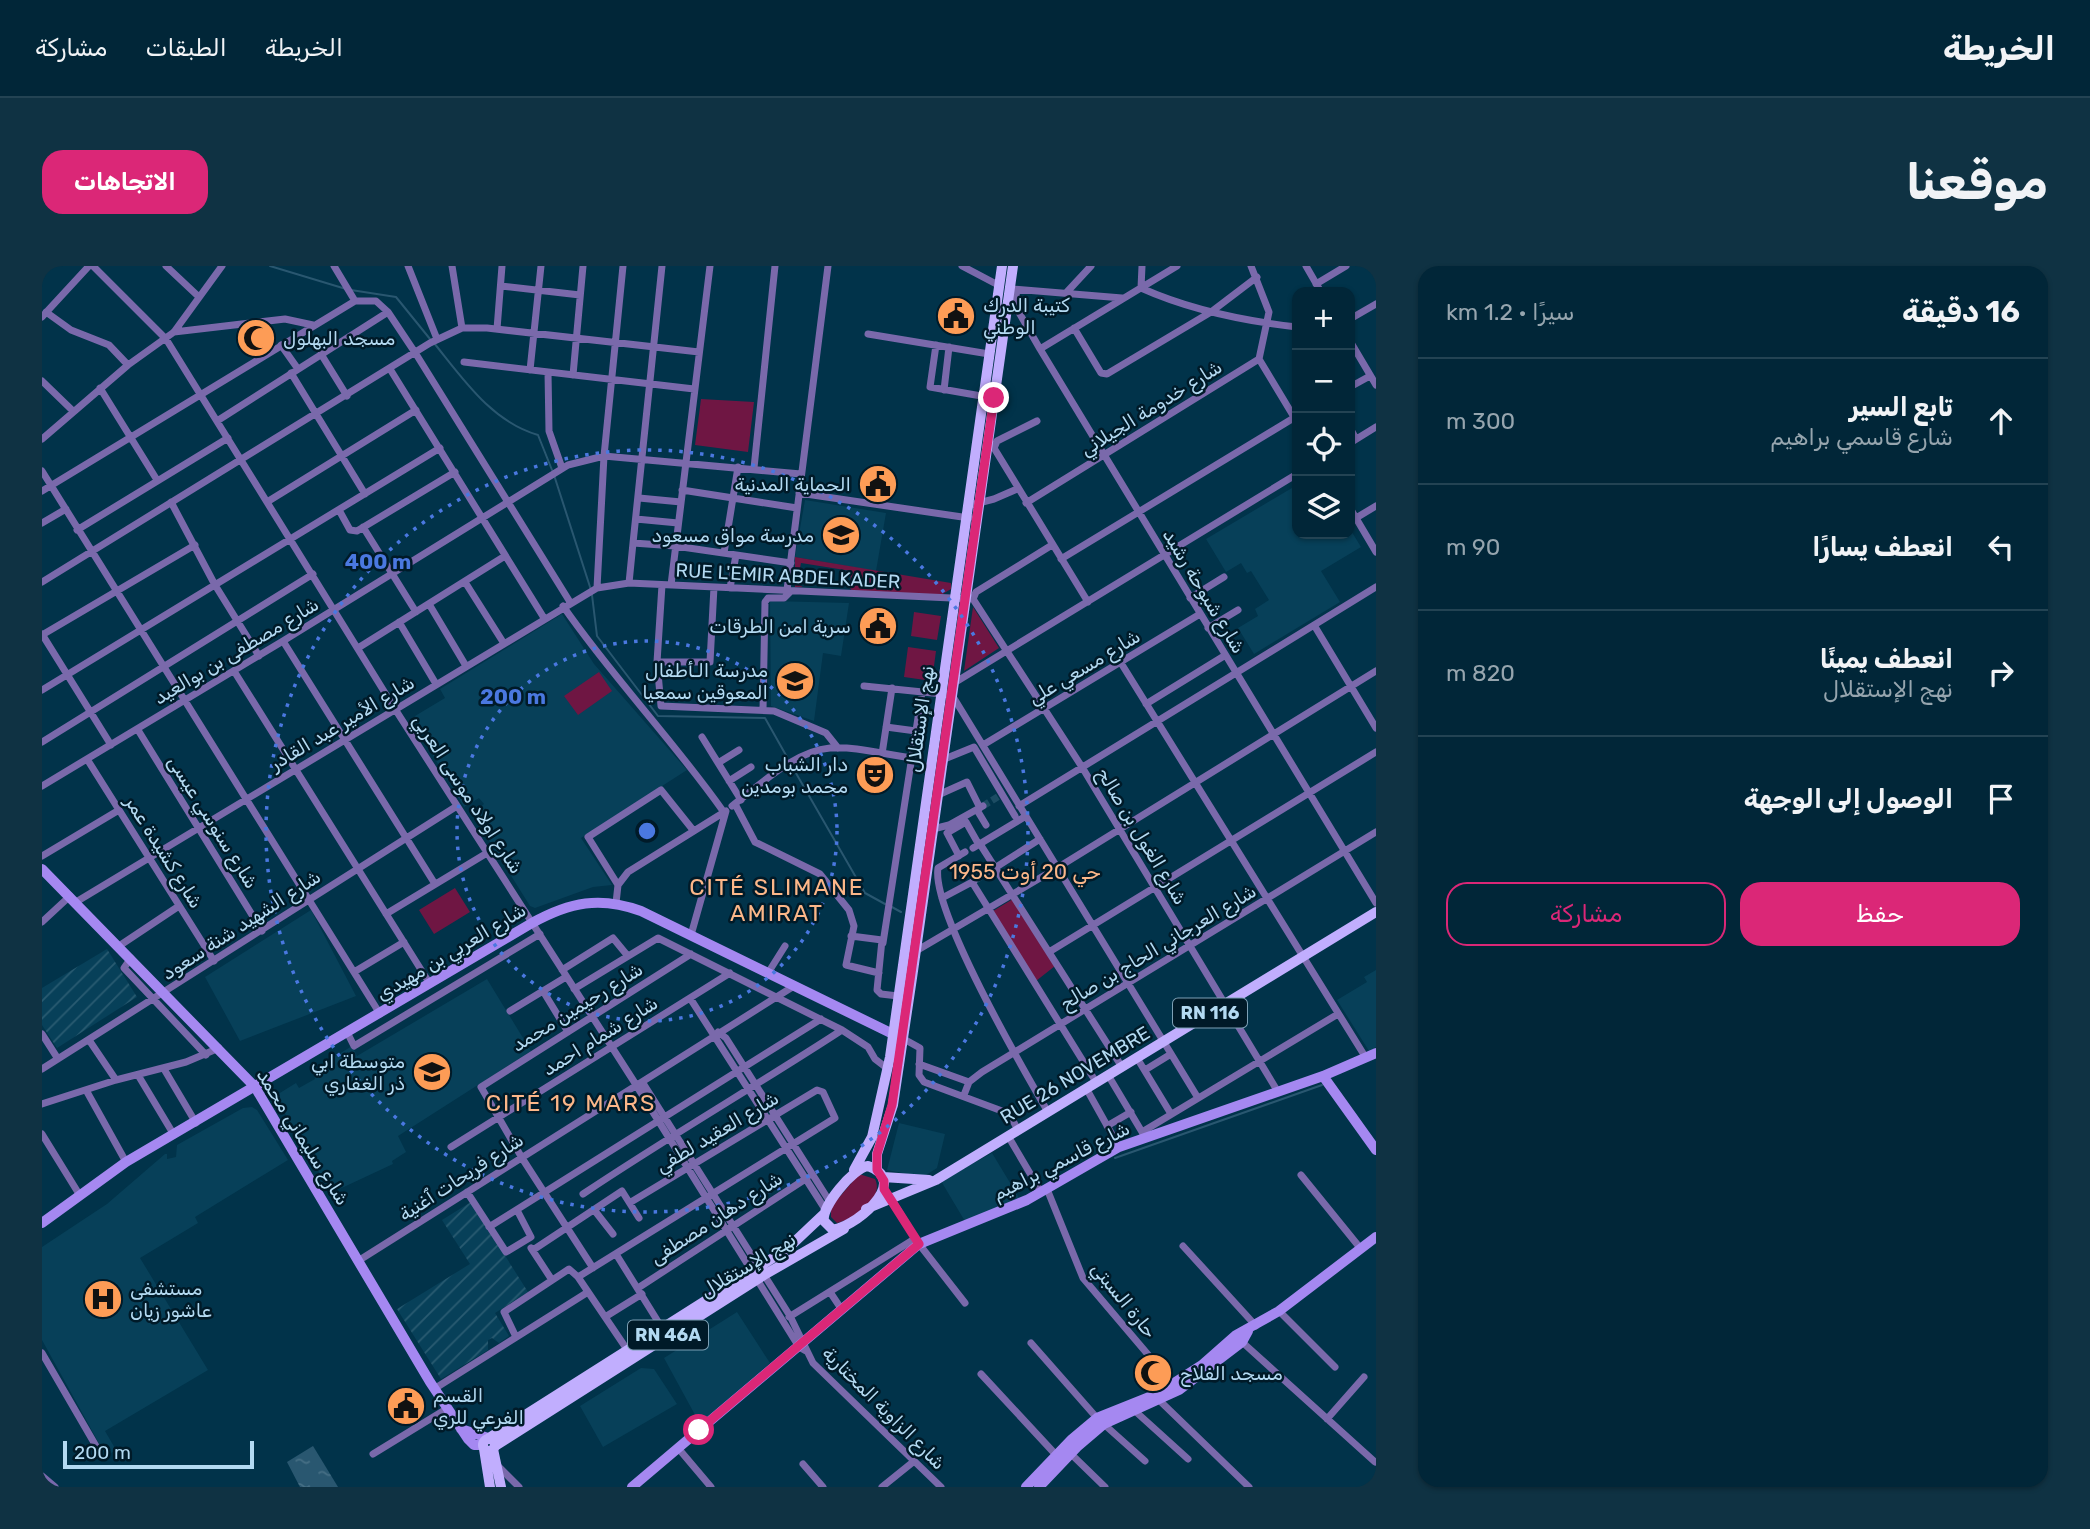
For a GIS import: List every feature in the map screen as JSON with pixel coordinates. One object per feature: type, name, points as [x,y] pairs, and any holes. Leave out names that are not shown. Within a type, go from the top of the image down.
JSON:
[{"type":"main road","name":"نهج الإستقلال","points":[[970,514],[979,504],[989,354],[1008,288],[1002,266]]},
{"type":"main road","name":"نهج الإستقلال","points":[[486,1444],[512,1434],[630,1354],[662,1328],[758,1273],[844,1229],[882,1196],[877,1154],[892,1105],[898,1036],[898,996],[947,689],[988,397],[1013,266]]},
{"type":"main road","name":"نهج الإستقلال","points":[[486,1444],[758,1273],[795,1243],[826,1209],[854,1170],[872,1137],[898,1036],[940,830],[937,795],[943,760],[947,689]]},
{"type":"main road","name":"RUE 26 NOVEMBRE","points":[[866,1209],[936,1180],[1376,912]]},
{"type":"main road","points":[[854,1170],[868,1167],[881,1178],[936,1180]]},
{"type":"main road","points":[[826,1209],[828,1226],[844,1229]]},
{"type":"main road","points":[[491,1464],[512,1434]]},
{"type":"main road","points":[[486,1444],[501,1487]]},
{"type":"main road","points":[[486,1444],[491,1464],[490,1487]]},
{"type":"street","points":[[91,266],[44,314],[71,330],[109,345],[128,365]]},
{"type":"street","name":"شارع اولاد موسى العربي","points":[[91,266],[166,339],[486,853],[612,1047],[665,1115],[691,1167],[803,1347]]},
{"type":"street","points":[[166,266],[199,297]]},
{"type":"street","points":[[42,439],[128,365],[174,332],[222,266]]},
{"type":"street","points":[[334,266],[355,301]]},
{"type":"street","points":[[408,266],[437,339]]},
{"type":"street","points":[[452,266],[462,328]]},
{"type":"street","points":[[497,329],[502,266]]},
{"type":"street","points":[[530,370],[541,266]]},
{"type":"street","points":[[573,375],[583,266]]},
{"type":"street","points":[[592,590],[624,266]]},
{"type":"street","points":[[628,583],[662,266]]},
{"type":"street","points":[[671,585],[710,266]]},
{"type":"street","points":[[754,468],[775,266]]},
{"type":"street","points":[[763,710],[765,602],[768,598],[784,598],[789,591],[828,266]]},
{"type":"street","points":[[962,266],[1008,288],[1122,298]]},
{"type":"street","points":[[1066,293],[1091,266]]},
{"type":"street","points":[[1141,288],[1142,266]]},
{"type":"street","points":[[1041,349],[1177,266]]},
{"type":"street","points":[[1251,266],[1266,299],[1269,322],[1259,359],[1293,413]]},
{"type":"street","points":[[1306,266],[1318,287]]},
{"type":"street","points":[[1316,284],[1346,266]]},
{"type":"street","points":[[1074,328],[1104,375],[1212,312],[1257,277]]},
{"type":"street","points":[[500,286],[580,295]]},
{"type":"street","name":"شارع شبوحة رشيد","points":[[1008,288],[1017,309],[1224,656],[1376,903]]},
{"type":"street","points":[[1141,288],[1212,312],[1292,326]]},
{"type":"street","points":[[42,491],[355,301],[364,298],[376,301],[388,312],[416,354],[601,662],[686,758],[724,811],[722,833],[691,935]]},
{"type":"street","points":[[1355,316],[1376,304]]},
{"type":"street","points":[[217,421],[388,312]]},
{"type":"street","points":[[174,332],[285,319],[313,325]]},
{"type":"street","points":[[42,582],[437,339],[462,328],[497,329],[699,352]]},
{"type":"street","points":[[868,334],[989,354]]},
{"type":"street","points":[[281,345],[317,415],[365,494]]},
{"type":"street","points":[[936,345],[929,384],[932,388],[988,397]]},
{"type":"street","points":[[944,390],[950,347]]},
{"type":"street","points":[[1355,350],[1376,386]]},
{"type":"street","points":[[321,354],[347,396]]},
{"type":"street","name":"شارع خدومة الجيلاني","points":[[1026,503],[1259,359]]},
{"type":"street","points":[[464,362],[694,389]]},
{"type":"street","points":[[390,369],[544,618]]},
{"type":"street","points":[[548,372],[549,431],[562,468]]},
{"type":"street","points":[[1355,384],[1370,376]]},
{"type":"street","points":[[42,382],[73,411]]},
{"type":"street","points":[[100,388],[157,480]]},
{"type":"street","points":[[267,502],[416,410]]},
{"type":"street","points":[[1062,559],[1292,420]]},
{"type":"street","points":[[1037,421],[994,444],[1017,489],[1088,602]]},
{"type":"street","points":[[1355,440],[1376,427]]},
{"type":"street","points":[[77,530],[228,438]]},
{"type":"street","points":[[42,690],[440,448]]},
{"type":"street","name":"شارع مصطفى بن بوالعيد","points":[[42,786],[259,656],[551,474],[583,459],[643,459],[802,474]]},
{"type":"street","points":[[724,553],[738,467]]},
{"type":"street","points":[[42,471],[380,1014]]},
{"type":"street","points":[[339,510],[350,530],[363,527],[455,472]]},
{"type":"street","points":[[864,687],[922,692],[947,689],[1294,476]]},
{"type":"street","points":[[979,504],[1017,489]]},
{"type":"street","points":[[682,491],[797,508]]},
{"type":"street","points":[[799,493],[970,514]]},
{"type":"street","points":[[639,498],[681,502]]},
{"type":"street","points":[[171,502],[215,585],[259,656]]},
{"type":"street","points":[[1376,506],[1356,518],[1376,552]]},
{"type":"street","points":[[42,523],[66,509]]},
{"type":"street","points":[[636,519],[678,523]]},
{"type":"street","points":[[363,527],[416,612]]},
{"type":"street","points":[[633,543],[675,546],[791,563]]},
{"type":"street","points":[[111,745],[42,634],[195,545]]},
{"type":"street","points":[[959,600],[1052,545]]},
{"type":"street","points":[[730,588],[736,555]]},
{"type":"street","points":[[358,648],[506,556]]},
{"type":"street","points":[[42,742],[313,574]]},
{"type":"street","points":[[1190,598],[1224,578]]},
{"type":"street","points":[[465,582],[503,642]]},
{"type":"street","name":"شارع الأمير عبد القادر","points":[[42,922],[73,899],[199,830],[567,604],[592,590],[628,583]]},
{"type":"street","name":"RUE L'EMIR ABDELKADER","points":[[628,583],[959,600]]},
{"type":"street","points":[[662,585],[657,663],[658,702],[665,709],[763,710],[784,714],[826,733],[838,748]]},
{"type":"street","points":[[657,663],[710,662],[714,587]]},
{"type":"street","points":[[1019,806],[1376,587]]},
{"type":"street","name":"شارع الغول بن صالح","points":[[959,600],[1007,651],[1082,767],[1225,1004],[1262,1060],[1278,1092]]},
{"type":"street","points":[[429,604],[466,666]]},
{"type":"street","points":[[1208,628],[1238,610]]},
{"type":"street","name":"شارع مسعي علي","points":[[983,746],[1200,614]]},
{"type":"street","points":[[399,622],[436,684]]},
{"type":"street","points":[[1314,625],[1376,728]]},
{"type":"street","points":[[283,641],[435,884]]},
{"type":"street","points":[[1146,704],[1224,656]]},
{"type":"street","points":[[1121,663],[1338,1014],[1371,1055]]},
{"type":"street","points":[[234,671],[430,984]]},
{"type":"street","points":[[916,951],[1057,868],[1376,671]]},
{"type":"street","points":[[882,754],[892,688]]},
{"type":"street","points":[[947,689],[1198,1098]]},
{"type":"street","points":[[898,996],[878,992],[879,973],[922,692]]},
{"type":"street","points":[[886,727],[916,731]]},
{"type":"street","name":"شارع سنوسي عيسى","points":[[138,730],[262,931]]},
{"type":"street","points":[[702,737],[729,781],[755,842],[827,881],[849,910],[853,920],[846,965],[879,973]]},
{"type":"street","points":[[943,760],[972,746],[1015,816]]},
{"type":"street","points":[[616,903],[618,885],[628,872],[816,751],[838,748],[912,758]]},
{"type":"street","points":[[718,763],[739,750]]},
{"type":"street","points":[[1049,953],[1376,752]]},
{"type":"street","name":"شارع كشيدة عمر","points":[[87,759],[214,961]]},
{"type":"street","points":[[729,781],[751,767]]},
{"type":"street","points":[[937,795],[967,782],[993,836]]},
{"type":"street","points":[[618,885],[588,837],[662,790],[693,830]]},
{"type":"street","name":"شارع الشهيد شنة سعود","points":[[42,1069],[457,806]]},
{"type":"street","points":[[969,820],[980,809]]},
{"type":"street","points":[[940,830],[980,809]]},
{"type":"street","points":[[42,856],[119,810]]},
{"type":"street","points":[[977,846],[1026,816]]},
{"type":"street","points":[[709,821],[722,833]]},
{"type":"street","points":[[1046,1113],[953,929],[942,898],[938,868],[962,854],[946,836],[956,827],[966,822],[977,846],[1012,894],[1122,1067]]},
{"type":"street","name":"شارع العرجاني الحاج بن صالح","points":[[970,1082],[1376,832]]},
{"type":"street","points":[[992,869],[1040,839]]},
{"type":"street","points":[[386,914],[486,853]]},
{"type":"street","name":"شارع سليماني محمد","points":[[42,869],[189,1016],[255,1087],[434,1389],[461,1429],[486,1444]]},
{"type":"street","points":[[942,898],[973,882],[987,909],[1061,1024],[1119,1147]]},
{"type":"street","name":"شارع العربي بن مهيدي","points":[[42,1223],[127,1162],[532,923],[560,908],[578,903],[616,903],[641,911],[898,1036]]},
{"type":"street","points":[[119,946],[179,906]]},
{"type":"street","points":[[348,1034],[355,1046],[540,934]]},
{"type":"street","points":[[851,936],[879,939],[883,943]]},
{"type":"street","points":[[510,1011],[543,991],[615,937],[627,955]]},
{"type":"street","points":[[574,989],[655,938],[779,996],[842,1030],[868,1047],[875,1059],[888,1069]]},
{"type":"street","points":[[354,972],[404,942]]},
{"type":"street","points":[[768,973],[785,946]]},
{"type":"street","points":[[485,951],[491,964]]},
{"type":"street","name":"شارع رحيمين محمد","points":[[498,1117],[481,1087],[691,954]]},
{"type":"street","points":[[131,958],[124,968],[206,1055]]},
{"type":"street","name":"شارع شمام احمد","points":[[451,1147],[730,972]]},
{"type":"street","name":"شارع فريحات ٱغنية","points":[[358,1261],[615,1096],[639,1084],[794,986]]},
{"type":"street","points":[[543,991],[568,1032]]},
{"type":"street","points":[[416,993],[422,1005]]},
{"type":"street","points":[[690,998],[742,1068],[826,1209]]},
{"type":"street","points":[[1108,1075],[1144,1135],[1171,1114],[1338,1014]]},
{"type":"street","points":[[179,1026],[189,1016]]},
{"type":"street","points":[[489,1227],[821,1019]]},
{"type":"street","points":[[583,1194],[667,1138],[754,1087],[842,1030]]},
{"type":"street","points":[[42,1034],[45,1043],[58,1059]]},
{"type":"street","points":[[898,1036],[920,1048],[919,1064],[970,1082],[964,1095]]},
{"type":"street","points":[[89,1040],[116,1080]]},
{"type":"street","points":[[42,1104],[116,1080],[164,1069],[219,1048]]},
{"type":"street","points":[[1144,1070],[1171,1054]]},
{"type":"street","name":"شارع قاسمي براهيم","points":[[632,1487],[803,1347],[917,1241],[1044,1191],[1144,1135],[1278,1092],[1371,1055]]},
{"type":"street","points":[[1137,1058],[1171,1114]]},
{"type":"street","name":"حارة السبتي","points":[[919,1064],[919,1075],[924,1082],[964,1095],[1011,1117],[1013,1133],[1044,1191],[1083,1278],[1173,1384]]},
{"type":"street","points":[[164,1069],[196,1123]]},
{"type":"street","points":[[138,1075],[174,1135]]},
{"type":"street","points":[[1323,1076],[1376,1150]]},
{"type":"street","name":"شارع اولاد موسى العربي","points":[[639,1084],[667,1138],[691,1167]]},
{"type":"street","points":[[86,1090],[127,1162]]},
{"type":"street","name":"شارع العقيد لطفي","points":[[631,1202],[820,1090],[835,1113],[835,1118],[790,1146]]},
{"type":"street","points":[[1107,1126],[1131,1112]]},
{"type":"street","points":[[498,1117],[593,1268]]},
{"type":"street","points":[[42,1134],[79,1194]]},
{"type":"street","points":[[578,1277],[790,1146]]},
{"type":"street","points":[[1301,1175],[1361,1249]]},
{"type":"street","name":"شارع دهان مصطفى","points":[[605,1317],[730,1228],[809,1177]]},
{"type":"street","points":[[881,1178],[889,1201],[901,1213],[917,1241],[965,1303]]},
{"type":"street","points":[[533,1250],[622,1191],[639,1218]]},
{"type":"street","points":[[467,1192],[506,1252],[527,1241],[531,1235],[517,1210]]},
{"type":"street","points":[[901,1213],[904,1195]]},
{"type":"street","points":[[595,1211],[613,1234]]},
{"type":"street","points":[[1101,1421],[1160,1401],[1207,1371],[1252,1328],[1279,1311],[1376,1237]]},
{"type":"street","points":[[527,1241],[551,1280]]},
{"type":"street","points":[[787,1318],[917,1241]]},
{"type":"street","points":[[1183,1246],[1252,1328]]},
{"type":"street","points":[[616,1254],[662,1328]]},
{"type":"street","points":[[516,1337],[504,1312],[569,1269],[578,1277],[630,1354]]},
{"type":"street","points":[[434,1389],[588,1292]]},
{"type":"street","points":[[830,1292],[842,1310]]},
{"type":"street","points":[[1279,1311],[1335,1367]]},
{"type":"street","points":[[1026,1487],[1101,1421],[1157,1394],[1239,1339]]},
{"type":"street","points":[[1239,1339],[1375,1462]]},
{"type":"street","points":[[1031,1343],[1101,1421],[1145,1461]]},
{"type":"street","name":"شارع الزاوية المختارية","points":[[803,1347],[813,1363],[941,1487]]},
{"type":"street","points":[[42,1353],[96,1446]]},
{"type":"street","points":[[981,1374],[1105,1487]]},
{"type":"street","points":[[1327,1419],[1364,1377]]},
{"type":"street","points":[[1160,1401],[1244,1486]]},
{"type":"street","points":[[373,1454],[448,1408]]},
{"type":"street","points":[[1135,1411],[1188,1459]]},
{"type":"street","points":[[678,1448],[711,1487]]},
{"type":"street","points":[[1039,1487],[1064,1452]]},
{"type":"street","points":[[882,1487],[913,1462]]},
{"type":"street","points":[[491,1464],[519,1487]]},
{"type":"street","points":[[803,1464],[823,1487]]},
{"type":"street","points":[[42,1476],[55,1487]]},
{"type":"shaded area","points":[[701,399],[754,402],[748,452],[695,445]]},
{"type":"shaded area","points":[[1292,488],[1292,539],[1355,537],[1361,547],[1321,571],[1340,602],[1254,654],[1238,628],[1258,616],[1255,609],[1269,600],[1251,571],[1247,573],[1241,563],[1226,572],[1206,539]]},
{"type":"shaded area","name":"مدرسة مواق مسعود","points":[[805,500],[886,513],[876,571],[795,557]]},
{"type":"shaded area","points":[[795,557],[951,583],[951,589],[941,595],[853,592],[850,588],[851,571],[801,563],[797,584],[803,587],[795,587]]},
{"type":"shaded area","name":"مدرسة الـأطفال المعوقين سمعيا","points":[[770,601],[849,603],[841,656],[823,653],[814,721],[771,706]]},
{"type":"shaded area","points":[[973,607],[999,648],[964,671]]},
{"type":"shaded area","points":[[914,612],[941,616],[937,640],[911,636]]},
{"type":"shaded area","points":[[562,614],[594,664],[687,770],[581,838],[612,885],[593,887],[535,908],[530,906],[477,821],[478,809],[484,804],[479,798],[464,807],[426,744],[430,741],[415,716],[445,698],[440,689]]},
{"type":"shaded area","points":[[908,647],[936,651],[932,681],[904,677]]},
{"type":"shaded area","points":[[599,672],[612,691],[578,715],[564,696]]},
{"type":"shaded area","points":[[455,888],[470,912],[434,934],[419,910]]},
{"type":"shaded area","points":[[1013,899],[1055,966],[1036,981],[993,911]]},
{"type":"shaded area","points":[[311,910],[356,996],[240,1041],[205,977]]},
{"type":"shaded area","points":[[107,949],[137,997],[57,1048],[42,1025],[42,988]]},
{"type":"shaded area","points":[[1376,970],[1376,1047],[1369,1051],[1337,1000],[1367,982],[1364,977]]},
{"type":"shaded area","points":[[487,979],[531,1051],[398,1136],[406,1152],[392,1161],[393,1164],[331,1193],[275,1096],[296,1083],[299,1088],[315,1079],[313,1070],[352,1046],[357,1056]]},
{"type":"shaded area","name":"مستشفى عاشور زيان","points":[[252,1107],[257,1110],[288,1160],[195,1217],[198,1223],[140,1258],[208,1370],[105,1431],[116,1450],[106,1456],[42,1340],[42,1247],[107,1204],[165,1154],[167,1159],[176,1157],[177,1145],[243,1108]]},
{"type":"shaded area","points":[[899,1123],[945,1134],[937,1168],[923,1177],[887,1170]]},
{"type":"shaded area","points":[[992,1153],[1021,1201],[966,1223],[941,1181]]},
{"type":"shaded area","points":[[859,1174],[875,1179],[876,1194],[859,1213],[837,1223],[831,1217],[831,1207]]},
{"type":"shaded area","points":[[471,1202],[528,1292],[495,1313],[509,1336],[499,1343],[492,1338],[488,1340],[488,1350],[441,1379],[397,1309],[470,1264],[442,1220]]},
{"type":"shaded area","points":[[737,1312],[770,1363],[700,1424],[664,1358]]},
{"type":"shaded area","points":[[641,1368],[654,1369],[677,1404],[603,1447],[580,1406]]},
{"type":"water","points":[[313,1446],[338,1487],[300,1487],[287,1462]]},
{"type":"waterway","points":[[270,266],[346,289]]},
{"type":"waterway","points":[[351,290],[396,297],[430,339]]},
{"type":"waterway","points":[[434,343],[468,385],[493,410],[522,429],[538,435],[552,470]]},
{"type":"waterway","points":[[554,475],[591,590]]},
{"type":"waterway","points":[[592,595],[597,636],[658,716],[765,718],[787,757]]},
{"type":"waterway","points":[[793,768],[865,893],[885,904]]},
{"type":"waterway","points":[[890,906],[901,912]]},
{"type":"waterway","points":[[1115,1158],[1322,1085]]},
{"type":"tunnel","points":[[983,806],[999,796]]},
{"type":"tunnel","points":[[974,881],[990,871]]},
{"type":"place","name":"كتيبة الدرك الوطني","points":[[956,316]]},
{"type":"place","name":"مسجد البهلول","points":[[256,338]]},
{"type":"place","name":"الحماية المدنية","points":[[878,484]]},
{"type":"place","name":"مدرسة مواق مسعود","points":[[841,535]]},
{"type":"place","name":"سرية امن الطرقات","points":[[878,626]]},
{"type":"place","name":"مدرسة الـأطفال المعوقين سمعيا","points":[[795,681]]},
{"type":"place","name":"دار الشباب محمد بومدين","points":[[875,775]]},
{"type":"place","name":"متوسطة ابي ذر الغفاري","points":[[432,1072]]},
{"type":"place","name":"مستشفى عاشور زيان","points":[[103,1299]]},
{"type":"place","name":"مسجد الفلاح","points":[[1153,1373]]},
{"type":"place","name":"القسم الفرعي للري","points":[[406,1406]]},
{"type":"district","name":"حي 20 أوت 1955","points":[[1025,871]]},
{"type":"district","name":"CITÉ SLIMANE AMIRAT","points":[[777,900]]},
{"type":"district","name":"CITÉ 19 MARS","points":[[571,1103]]},
{"type":"route","points":[[699,1430],[919,1244],[884,1189],[883,1177],[877,1170],[876,1161],[892,1105],[912,978],[994,398]]}]
